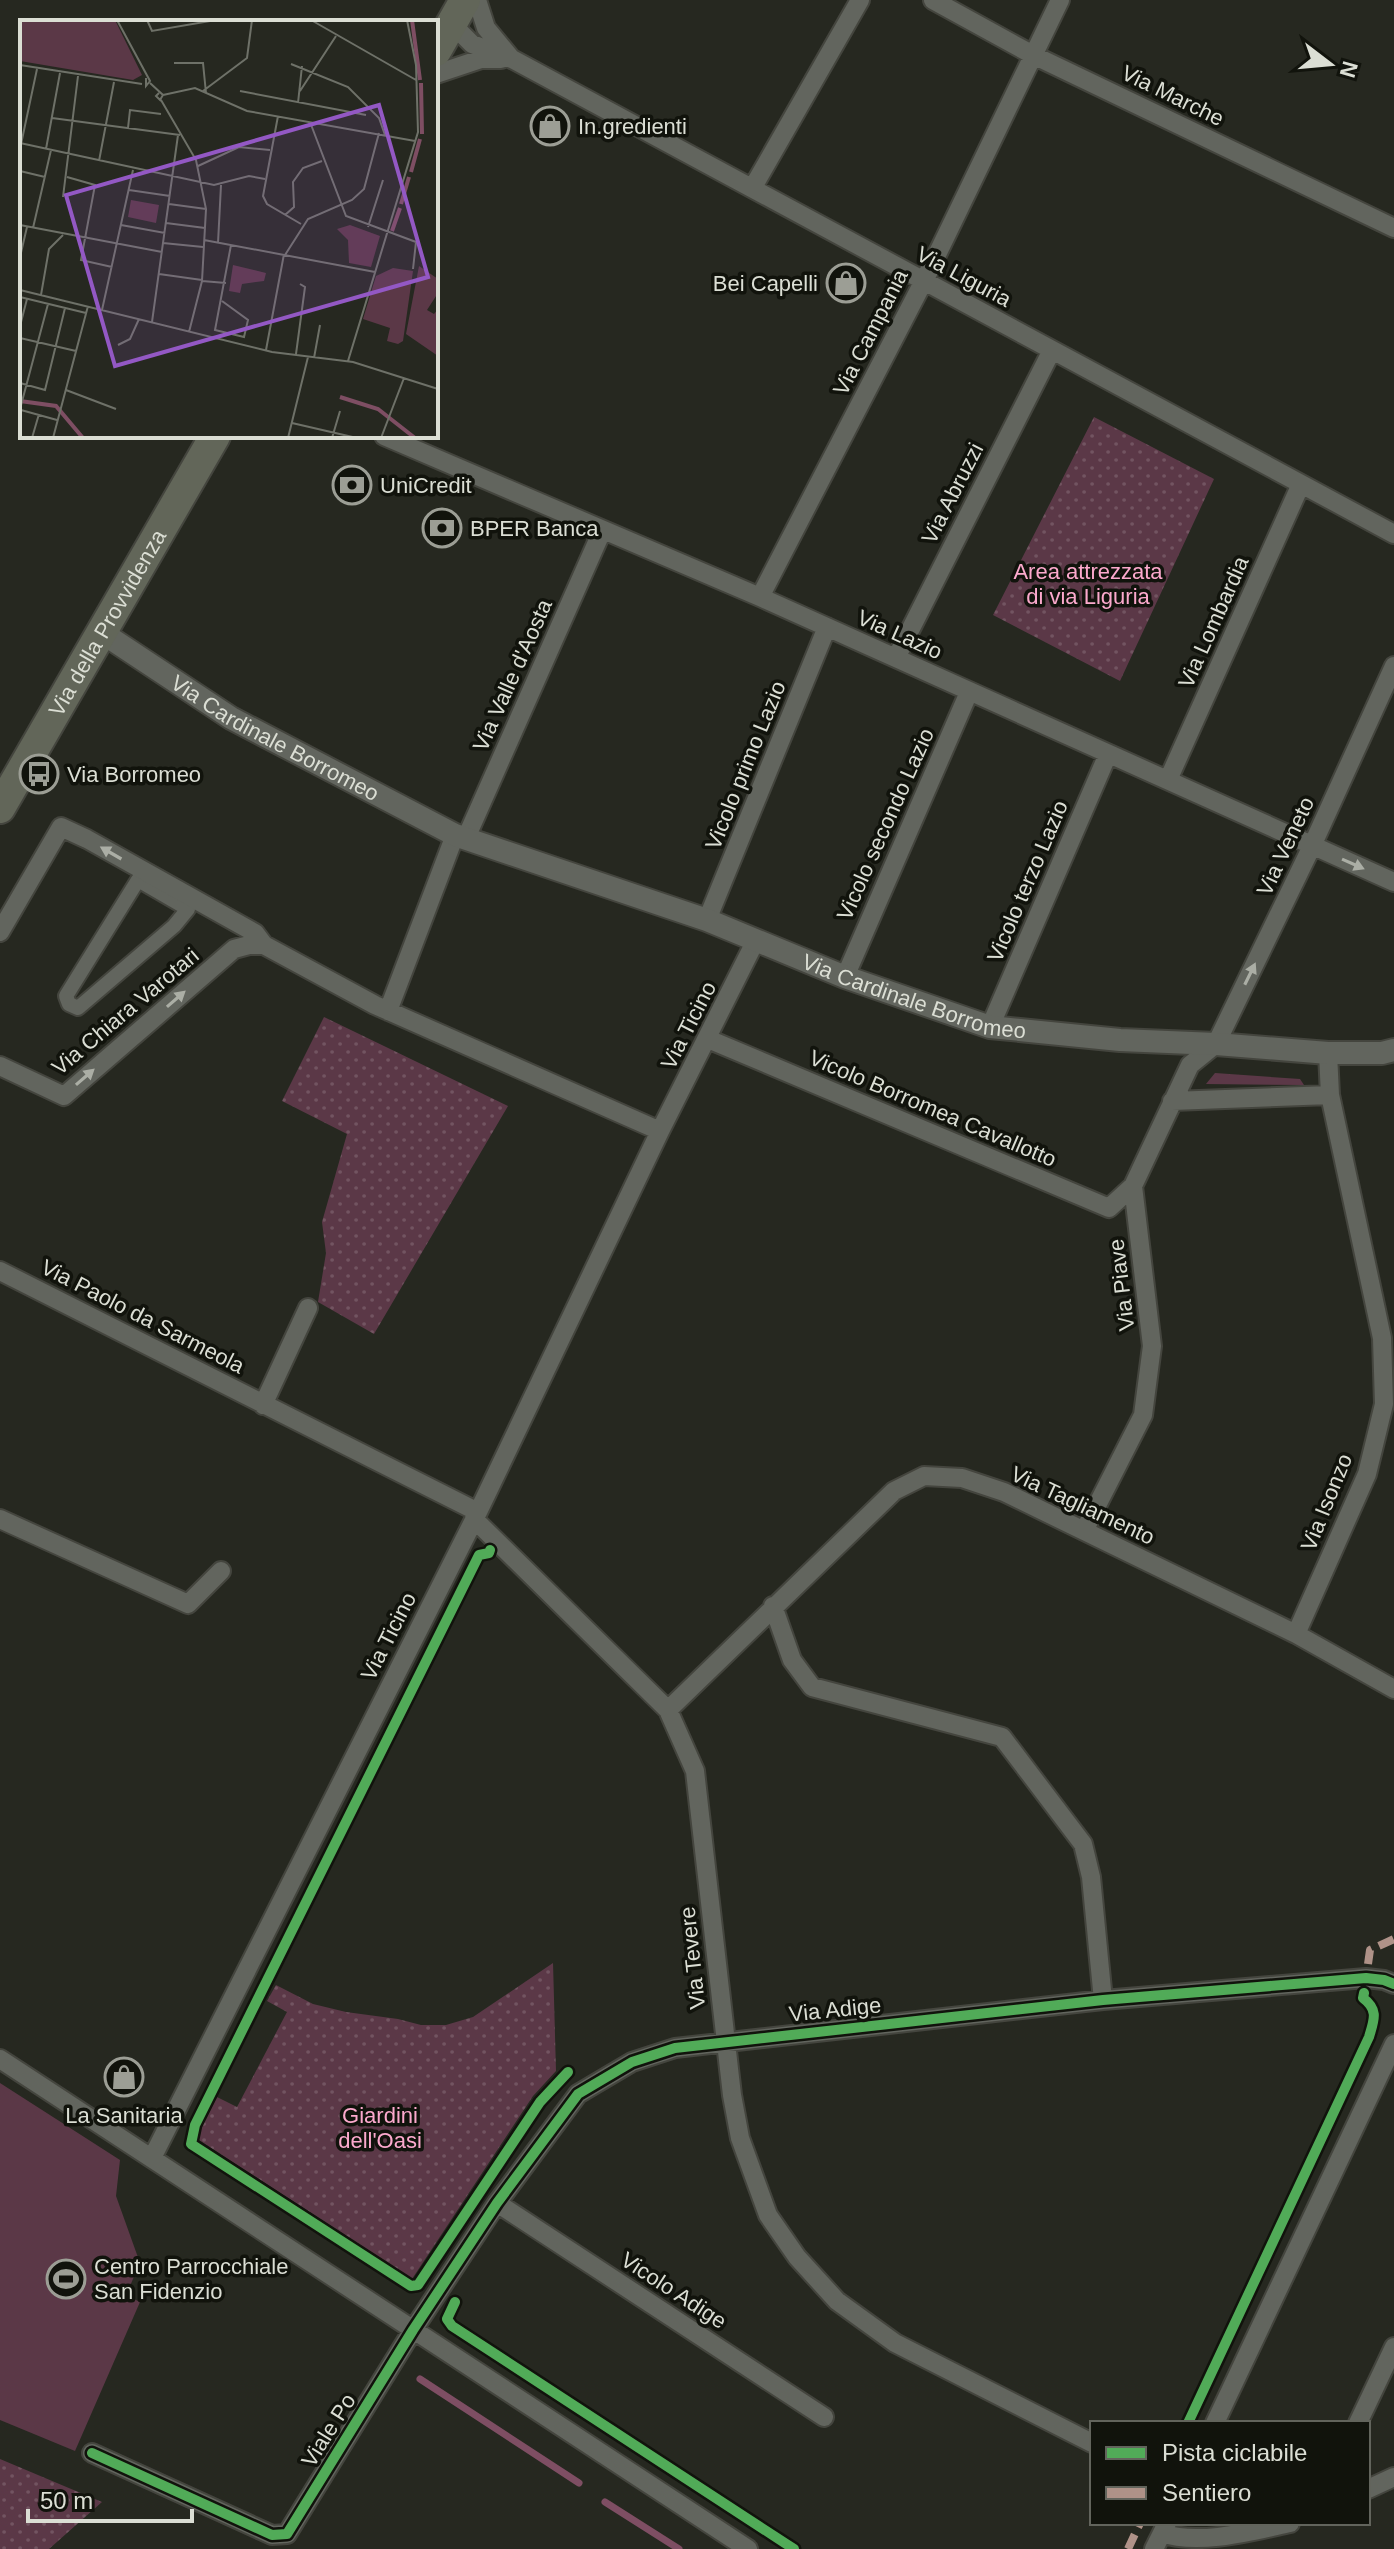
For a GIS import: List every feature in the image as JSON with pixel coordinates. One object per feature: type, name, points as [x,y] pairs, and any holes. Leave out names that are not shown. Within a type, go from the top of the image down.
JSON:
[{"type":"main road","points":[[438,47],[458,12]]},
{"type":"main road","name":"Via della Provvidenza","points":[[0,808],[214,438]]},
{"type":"street","name":"Via Liguria","points":[[477,0],[486,28],[512,59]]},
{"type":"street","points":[[753,187],[860,0]]},
{"type":"street","name":"Via Marche","points":[[933,0],[1033,55],[1394,228]]},
{"type":"street","name":"Via Campania","points":[[760,597],[924,282],[1060,0]]},
{"type":"street","name":"Via Liguria","points":[[458,12],[472,44],[512,59],[753,187],[1394,534]]},
{"type":"street","points":[[438,73],[481,59],[512,59]]},
{"type":"street","name":"Via Abruzzi","points":[[896,658],[1052,350]]},
{"type":"street","name":"Via Lazio","points":[[389,438],[760,597],[1394,882]]},
{"type":"street","name":"Via Lombardia","points":[[1168,780],[1301,484]]},
{"type":"street","name":"Via Valle d'Aosta","points":[[461,836],[602,531]]},
{"type":"street","name":"Vicolo primo Lazio","points":[[707,920],[827,627]]},
{"type":"street","name":"Via Cardinale Borromeo","points":[[101,632],[231,718],[461,836],[707,920],[845,977],[990,1027],[1120,1040],[1328,1053],[1382,1053],[1394,1050]]},
{"type":"street","name":"Via Veneto","points":[[1216,1044],[1312,846],[1394,666]]},
{"type":"street","name":"Vicolo secondo Lazio","points":[[845,977],[969,692]]},
{"type":"street","name":"Vicolo terzo Lazio","points":[[990,1027],[1108,754]]},
{"type":"street","points":[[0,932],[8,910],[61,827],[255,933],[264,945],[388,1011],[660,1131]]},
{"type":"street","points":[[388,1011],[461,836]]},
{"type":"street","points":[[138,880],[188,909],[174,926],[78,1008],[69,1004],[66,996],[138,880]]},
{"type":"street","name":"Via Chiara Varotari","points":[[228,919],[233,928],[234,949]]},
{"type":"street","name":"Via Ticino","points":[[152,2158],[476,1516],[660,1131],[756,940]]},
{"type":"street","name":"Via Chiara Varotari","points":[[0,1066],[64,1096],[234,949],[264,945]]},
{"type":"street","name":"Vicolo Borromea Cavallotto","points":[[708,1039],[1109,1208],[1133,1186]]},
{"type":"street","points":[[1133,1186],[1190,1065],[1216,1044]]},
{"type":"street","name":"Via Isonzo","points":[[1296,1634],[1367,1474],[1384,1404],[1382,1338],[1330,1095],[1328,1053]]},
{"type":"street","points":[[1172,1101],[1330,1095]]},
{"type":"street","name":"Via Piave","points":[[1084,1531],[1143,1415],[1152,1346],[1133,1186]]},
{"type":"street","name":"Via Paolo da Sarmeola","points":[[0,1271],[476,1516]]},
{"type":"street","points":[[263,1405],[308,1308]]},
{"type":"street","name":"Via Tagliamento","points":[[668,1710],[894,1491],[924,1476],[962,1478],[1004,1492],[1296,1634],[1394,1689]]},
{"type":"street","name":"Via Tevere","points":[[476,1516],[668,1710],[695,1771],[724,2042],[740,2138],[768,2215],[797,2257],[837,2301],[895,2343],[1090,2442]]},
{"type":"street","points":[[0,1519],[188,1604],[221,1571]]},
{"type":"street","points":[[773,1606],[792,1660],[812,1687],[1002,1737],[1083,1844],[1091,1877],[1103,2000]]},
{"type":"street","name":"Via Adige","points":[[413,2330],[497,2203],[578,2094],[632,2062],[675,2048],[1103,2000],[1366,1978],[1394,1984]]},
{"type":"street","points":[[1216,2421],[1388,2074],[1394,2044]]},
{"type":"street","points":[[0,2059],[748,2549]]},
{"type":"street","name":"Vicolo Adige","points":[[497,2203],[824,2417]]},
{"type":"street","name":"Viale Po","points":[[92,2453],[272,2535],[287,2534],[413,2330]]},
{"type":"street","points":[[1359,2421],[1394,2347]]},
{"type":"street","points":[[1370,2488],[1394,2477]]},
{"type":"street","points":[[1161,2535],[1177,2538],[1237,2535],[1281,2525]]},
{"type":"green space","name":"Area attrezzata di via Liguria","points":[[1094,417],[1214,479],[1120,681],[993,615]]},
{"type":"green space","points":[[324,1017],[508,1106],[374,1334],[318,1302],[326,1253],[322,1222],[347,1134],[282,1101]]},
{"type":"green space","points":[[1215,1073],[1300,1079],[1304,1085],[1206,1084]]},
{"type":"green space","name":"Giardini dell'Oasi","points":[[553,1963],[556,2071],[533,2096],[412,2279],[196,2138],[217,2097],[237,2107],[287,2012],[267,2001],[276,1985],[313,2004],[346,2012],[421,2025],[446,2025],[473,2017]]},
{"type":"green space","name":"Centro Parrocchiale San Fidenzio","points":[[0,2083],[120,2160],[116,2196],[140,2263],[126,2295],[140,2302],[75,2451],[0,2420]]},
{"type":"green space","points":[[0,2459],[102,2502],[49,2549],[0,2549]]},
{"type":"waterway","points":[[420,2379],[579,2483]]},
{"type":"waterway","points":[[605,2502],[679,2549]]},
{"type":"marked path","points":[[1368,1964],[1370,1950],[1394,1939]]},
{"type":"marked path","points":[[1128,2549],[1139,2525]]},
{"type":"cycle path","points":[[490,1550],[479,1555],[195,2125],[191,2144],[411,2286],[418,2285],[540,2102],[568,2072]]},
{"type":"cycle path","points":[[92,2453],[272,2535],[287,2534],[413,2330],[497,2203],[578,2094],[632,2062],[675,2048],[1103,2000],[1366,1978],[1394,1984]]},
{"type":"cycle path","points":[[1189,2421],[1369,2037],[1374,2016],[1363,1998],[1364,1993]]},
{"type":"cycle path","points":[[455,2302],[447,2319],[452,2326],[794,2549]]},
{"type":"place","name":"In.gredienti","points":[[550,126]]},
{"type":"place","name":"Bei Capelli","points":[[846,283]]},
{"type":"place","name":"UniCredit","points":[[352,485]]},
{"type":"place","name":"BPER Banca","points":[[442,528]]},
{"type":"place","name":"Via Borromeo","points":[[39,774]]},
{"type":"place","name":"La Sanitaria","points":[[124,2077]]},
{"type":"place","name":"Centro Parrocchiale San Fidenzio","points":[[66,2279]]}]
